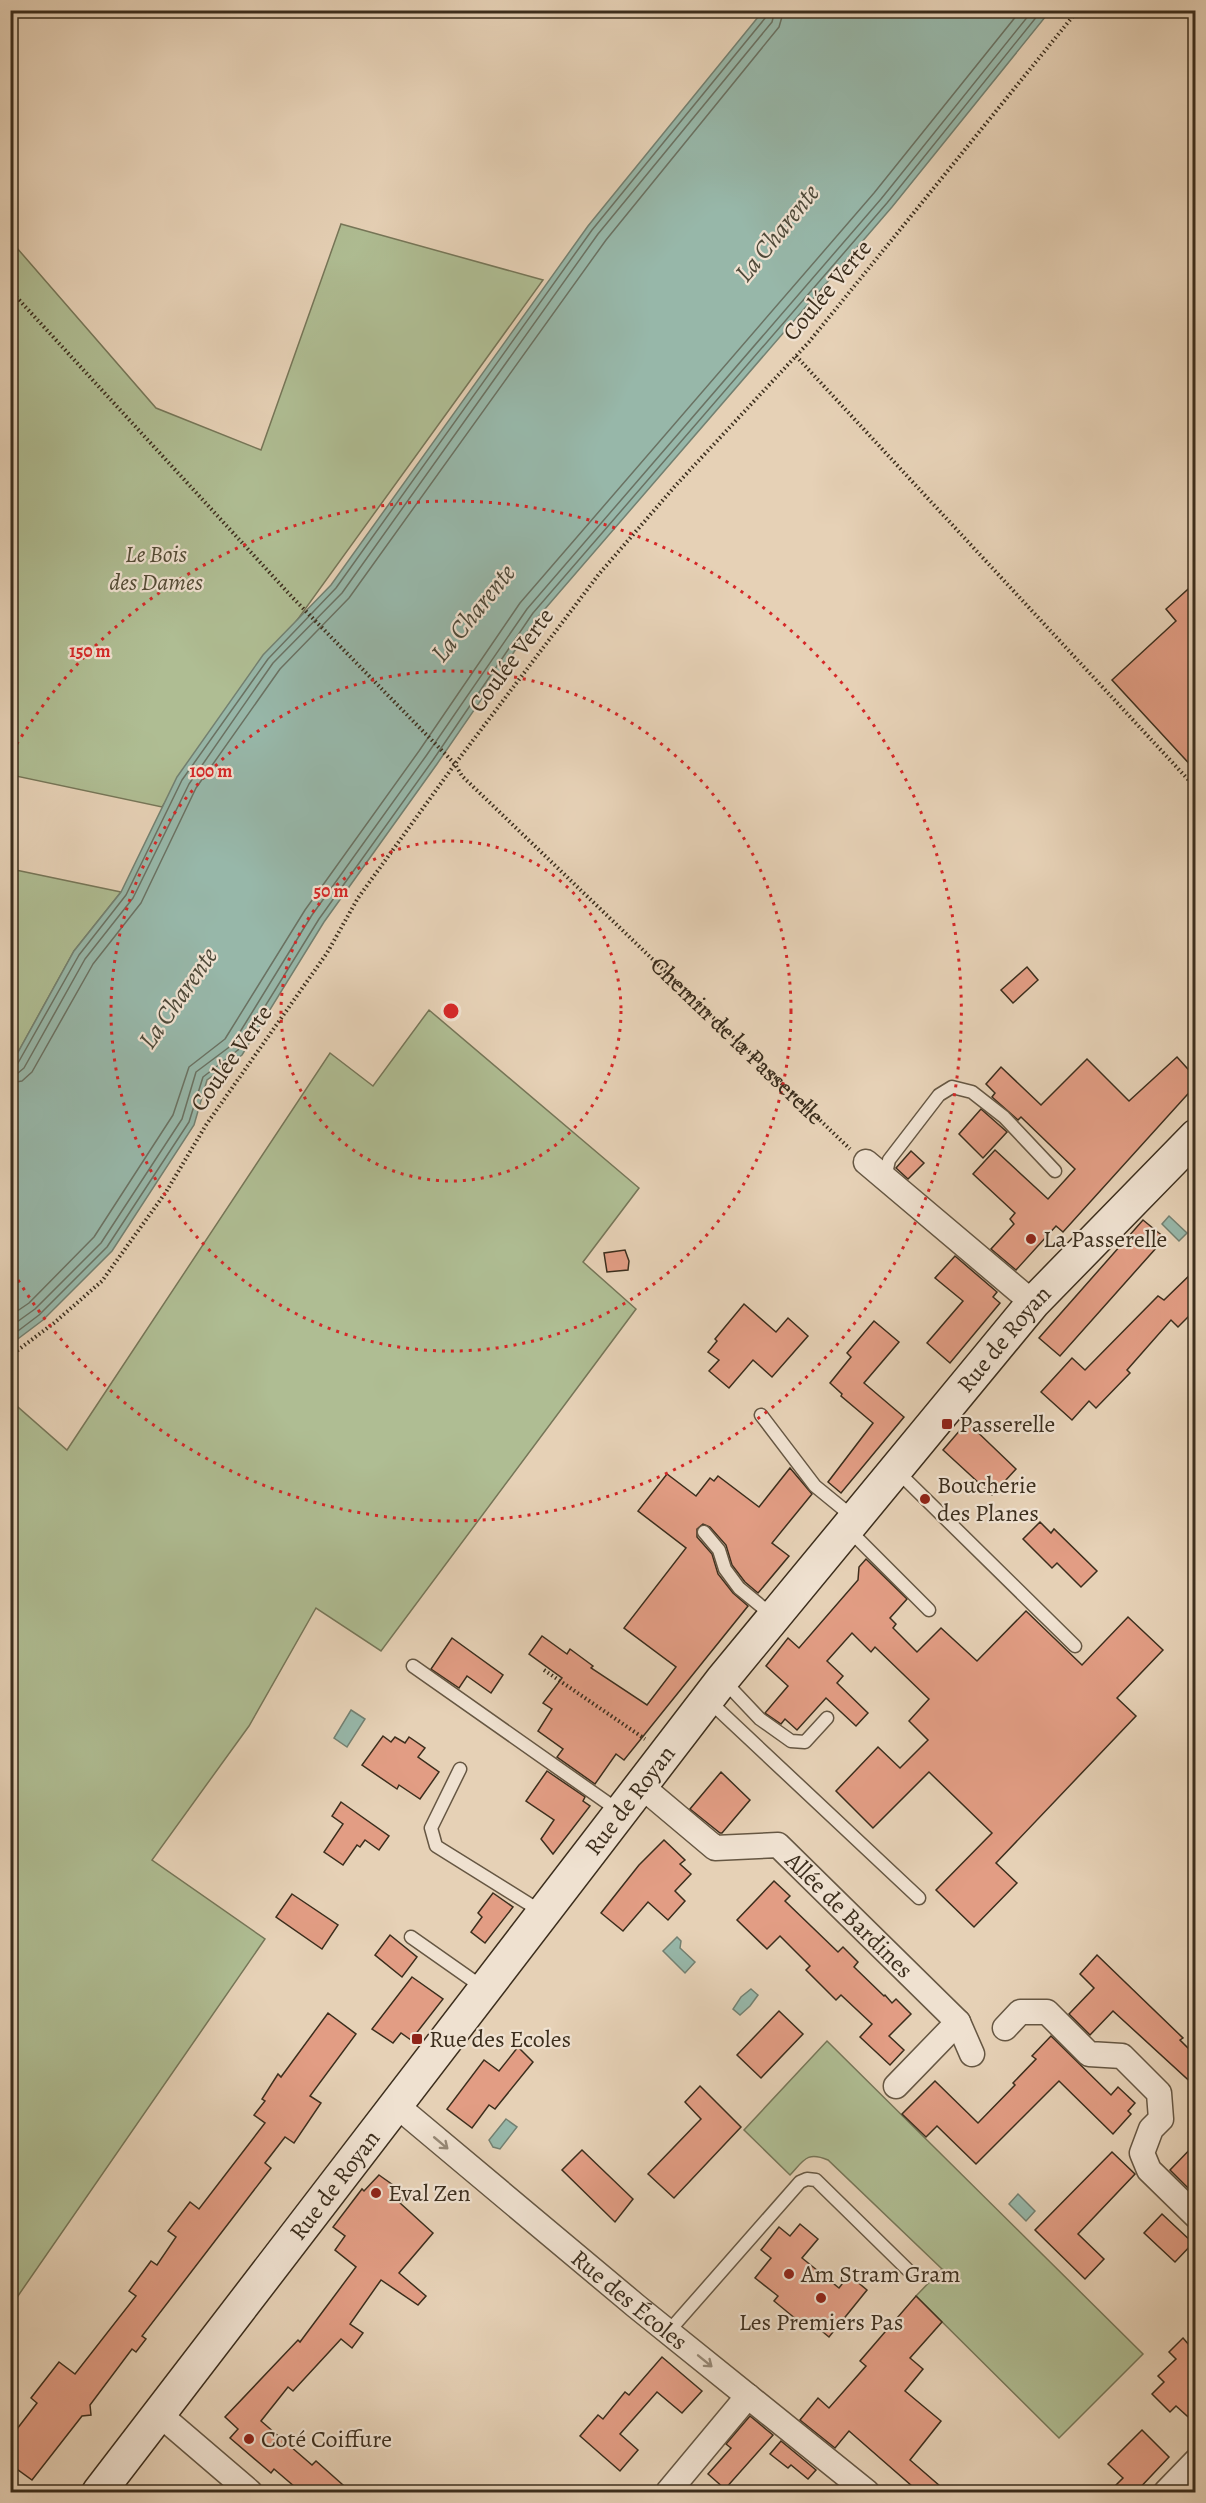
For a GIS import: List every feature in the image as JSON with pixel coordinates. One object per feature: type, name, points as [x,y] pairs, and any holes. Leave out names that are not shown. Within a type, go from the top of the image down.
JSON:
[{"type":"main road","name":"Rue de Royan","points":[[99,2493],[640,1785],[774,1616],[1033,1304],[1196,1136]]},
{"type":"street","points":[[866,1162],[1033,1304]]},
{"type":"street","name":"Allée de Bardines","points":[[640,1785],[715,1848],[777,1845],[958,2022],[972,2054]]},
{"type":"street","points":[[1005,2028],[1020,2012],[1047,2013],[1089,2054],[1122,2056],[1159,2093],[1161,2119],[1151,2129],[1142,2153],[1149,2170],[1196,2216]]},
{"type":"street","points":[[896,2086],[958,2022]]},
{"type":"street","name":"Rue des Écoles","points":[[396,2105],[867,2493]]},
{"type":"street","points":[[668,2493],[748,2396]]},
{"type":"street","points":[[159,2414],[249,2493]]},
{"type":"street","points":[[1166,2493],[1196,2461]]},
{"type":"lane","points":[[885,1178],[889,1160],[939,1095],[952,1087],[972,1092],[1004,1118],[1055,1171]]},
{"type":"lane","points":[[761,1415],[815,1486],[929,1610]]},
{"type":"lane","points":[[895,1469],[1075,1646]]},
{"type":"lane","points":[[704,1532],[719,1550],[725,1569],[739,1588],[774,1616]]},
{"type":"lane","points":[[413,1666],[620,1812]]},
{"type":"lane","points":[[715,1690],[791,1741],[805,1742],[827,1718]]},
{"type":"lane","points":[[715,1690],[919,1898]]},
{"type":"lane","points":[[460,1769],[431,1828],[436,1846],[544,1913]]},
{"type":"lane","points":[[411,1937],[486,1989]]},
{"type":"lane","points":[[669,2331],[800,2182],[807,2179],[816,2180],[909,2271]]},
{"type":"path","name":"Coulée Verte","points":[[10,1356],[54,1323],[102,1281],[166,1192],[206,1125],[327,952],[358,898],[455,764],[599,574],[676,485],[796,356],[1078,10]]},
{"type":"path","name":"Chemin de la Passerelle","points":[[10,290],[292,597],[455,764],[462,776],[812,1113],[866,1162]]},
{"type":"path","points":[[796,356],[1196,788]]},
{"type":"path","points":[[544,1670],[665,1753]]},
{"type":"green space","name":"Le Bois des Dames","points":[[341,224],[543,280],[162,807],[11,775],[10,240],[156,408],[261,450]]},
{"type":"green space","points":[[11,869],[121,892],[74,951],[11,1065]]},
{"type":"green space","points":[[429,1010],[639,1188],[583,1262],[636,1309],[381,1651],[316,1608],[249,1726],[152,1860],[265,1939],[11,2306],[11,1401],[67,1450],[330,1053],[373,1086]]},
{"type":"green space","points":[[827,2041],[1143,2354],[1059,2438],[916,2296],[942,2269],[828,2160],[815,2156],[806,2158],[790,2175],[744,2130]]},
{"type":"water","name":"La Charente","points":[[763,11],[1050,11],[892,207],[538,617],[324,922],[242,1055],[207,1080],[194,1125],[112,1251],[43,1320],[11,1344],[11,1065],[74,951],[121,892],[177,777],[263,655],[331,585],[588,226]]},
{"type":"water","points":[[1169,1216],[1187,1233],[1179,1241],[1162,1224]]},
{"type":"water","points":[[351,1710],[365,1719],[347,1747],[334,1738]]},
{"type":"water","points":[[677,1937],[681,1941],[680,1948],[695,1962],[685,1973],[663,1951]]},
{"type":"water","points":[[751,1989],[758,1995],[740,2015],[733,2009],[741,1997]]},
{"type":"water","points":[[506,2119],[517,2127],[500,2149],[493,2147],[489,2140]]},
{"type":"water","points":[[1018,2194],[1035,2211],[1026,2221],[1009,2204]]},
{"type":"building","points":[[1196,582],[1196,771],[1112,680],[1176,621],[1166,609]]},
{"type":"building","points":[[1027,967],[1038,980],[1013,1003],[1001,990]]},
{"type":"building","points":[[1177,1057],[1196,1078],[1196,1085],[1063,1232],[1056,1226],[1016,1270],[991,1249],[1014,1224],[1010,1219],[1015,1213],[973,1174],[995,1150],[1048,1199],[1075,1169],[1021,1117],[1018,1120],[992,1097],[995,1093],[986,1084],[1001,1067],[1041,1105],[1087,1059],[1129,1101]]},
{"type":"building","points":[[981,1109],[1007,1132],[983,1158],[959,1134]]},
{"type":"building","points":[[911,1151],[924,1163],[908,1179],[896,1168]]},
{"type":"building","points":[[1143,1220],[1165,1238],[1060,1356],[1039,1338]]},
{"type":"building","points":[[625,1250],[629,1261],[628,1270],[607,1272],[604,1253]]},
{"type":"building","points":[[955,1256],[997,1292],[993,1297],[1000,1303],[950,1363],[927,1343],[963,1301],[935,1278]]},
{"type":"building","points":[[1196,1269],[1196,1309],[1178,1327],[1171,1320],[1127,1370],[1130,1373],[1096,1408],[1089,1401],[1072,1420],[1041,1392],[1072,1358],[1085,1370],[1158,1296],[1164,1300]]},
{"type":"building","points":[[744,1304],[776,1332],[788,1318],[808,1336],[772,1377],[753,1360],[729,1388],[709,1371],[719,1360],[708,1352],[717,1341],[715,1339]]},
{"type":"building","points":[[874,1321],[899,1342],[864,1383],[904,1417],[841,1493],[828,1482],[873,1423],[841,1396],[842,1394],[830,1383],[851,1357],[847,1353]]},
{"type":"building","points":[[967,1422],[1016,1469],[992,1495],[943,1450]]},
{"type":"building","points":[[790,1468],[812,1494],[772,1543],[789,1556],[758,1593],[745,1582],[732,1565],[726,1545],[710,1527],[703,1524],[697,1529],[697,1537],[712,1554],[718,1574],[733,1593],[748,1606],[624,1760],[616,1754],[595,1784],[557,1757],[563,1749],[538,1731],[552,1709],[543,1703],[562,1678],[529,1654],[542,1636],[567,1654],[570,1649],[593,1666],[591,1668],[647,1705],[676,1667],[624,1628],[686,1548],[638,1511],[667,1474],[696,1496],[710,1478],[714,1481],[718,1476],[759,1507]]},
{"type":"building","points":[[1040,1522],[1051,1533],[1054,1529],[1097,1571],[1081,1587],[1057,1563],[1052,1568],[1023,1539]]},
{"type":"building","points":[[866,1559],[907,1599],[890,1618],[896,1624],[893,1628],[917,1652],[941,1628],[977,1661],[1026,1611],[1082,1665],[1128,1617],[1163,1650],[1117,1698],[1136,1716],[996,1863],[1017,1883],[974,1927],[936,1890],[992,1833],[929,1772],[873,1828],[836,1791],[878,1747],[900,1768],[928,1740],[909,1721],[929,1699],[875,1647],[871,1652],[852,1633],[827,1661],[843,1676],[837,1683],[868,1713],[856,1726],[826,1698],[797,1730],[785,1719],[781,1724],[765,1713],[788,1686],[766,1666],[788,1638],[799,1648],[858,1580],[859,1567]]},
{"type":"building","points":[[452,1638],[503,1675],[491,1693],[467,1676],[459,1688],[431,1669]]},
{"type":"building","points":[[383,1736],[391,1742],[395,1737],[405,1743],[409,1737],[425,1748],[418,1757],[439,1772],[420,1799],[399,1785],[397,1789],[362,1765]]},
{"type":"building","points":[[547,1771],[585,1797],[583,1801],[590,1806],[553,1854],[541,1839],[554,1820],[526,1801]]},
{"type":"building","points":[[721,1772],[750,1800],[720,1833],[690,1809]]},
{"type":"building","points":[[341,1802],[389,1836],[379,1850],[365,1840],[360,1847],[357,1845],[343,1865],[324,1852],[343,1824],[332,1816]]},
{"type":"building","points":[[664,1840],[685,1860],[680,1864],[691,1874],[675,1891],[685,1901],[668,1920],[648,1902],[623,1931],[601,1913],[639,1865]]},
{"type":"building","points":[[774,1881],[790,1896],[785,1901],[838,1952],[843,1947],[858,1962],[854,1967],[884,1996],[892,2003],[896,1999],[911,2014],[889,2036],[904,2050],[890,2065],[860,2037],[872,2024],[841,1995],[836,2000],[806,1970],[810,1966],[780,1936],[767,1949],[737,1920]]},
{"type":"building","points":[[493,1893],[513,1907],[485,1943],[471,1932],[482,1917],[478,1913]]},
{"type":"building","points":[[292,1894],[338,1925],[322,1949],[276,1917]]},
{"type":"building","points":[[390,1935],[417,1957],[402,1977],[375,1955]]},
{"type":"building","points":[[1097,1955],[1183,2038],[1180,2040],[1196,2056],[1196,2087],[1113,2011],[1090,2035],[1069,2014],[1094,1988],[1080,1974]]},
{"type":"building","points":[[412,1977],[443,1999],[411,2040],[401,2033],[393,2043],[372,2029]]},
{"type":"building","points":[[779,2011],[803,2034],[761,2078],[737,2055]]},
{"type":"building","points":[[328,2013],[356,2034],[310,2096],[321,2103],[294,2143],[285,2137],[265,2163],[271,2168],[142,2336],[146,2339],[136,2352],[132,2349],[90,2405],[91,2415],[82,2416],[32,2480],[10,2464],[10,2438],[37,2403],[31,2398],[59,2362],[75,2374],[136,2296],[129,2291],[151,2261],[157,2265],[176,2237],[168,2231],[190,2202],[199,2209],[265,2123],[254,2115],[265,2101],[262,2099],[278,2074],[281,2077]]},
{"type":"building","points":[[1051,2036],[1111,2095],[1118,2087],[1135,2103],[1128,2111],[1131,2114],[1113,2134],[1059,2081],[976,2164],[937,2126],[926,2137],[902,2114],[935,2081],[978,2123],[1015,2085],[1013,2083],[1036,2059],[1032,2056]]},
{"type":"building","points":[[518,2047],[533,2062],[495,2109],[489,2105],[472,2128],[447,2109],[484,2060],[499,2071]]},
{"type":"building","points":[[700,2086],[741,2127],[674,2198],[648,2174],[701,2119],[685,2102]]},
{"type":"building","points":[[1196,2143],[1196,2196],[1170,2170]]},
{"type":"building","points":[[582,2150],[633,2199],[615,2222],[562,2170]]},
{"type":"building","points":[[1112,2152],[1135,2174],[1078,2234],[1104,2259],[1085,2279],[1035,2230]]},
{"type":"building","points":[[379,2175],[407,2195],[400,2203],[433,2233],[399,2273],[426,2296],[418,2305],[381,2280],[350,2324],[363,2333],[352,2348],[341,2339],[293,2391],[288,2387],[261,2421],[312,2465],[316,2461],[352,2493],[302,2493],[274,2469],[271,2473],[230,2438],[238,2429],[225,2417],[298,2340],[300,2342],[356,2267],[335,2250],[345,2236],[333,2227],[362,2189],[364,2191]]},
{"type":"building","points":[[1162,2214],[1193,2243],[1175,2262],[1144,2233]]},
{"type":"building","points":[[800,2224],[818,2239],[802,2258],[839,2288],[849,2275],[867,2290],[829,2337],[812,2323],[808,2329],[774,2301],[778,2296],[755,2278],[771,2258],[761,2250],[779,2227],[790,2236]]},
{"type":"building","points":[[916,2296],[942,2322],[910,2358],[923,2369],[905,2391],[941,2421],[910,2460],[948,2493],[920,2493],[849,2431],[835,2448],[800,2420],[818,2398],[829,2408],[866,2366],[860,2361]]},
{"type":"building","points":[[1183,2338],[1189,2345],[1196,2339],[1196,2424],[1176,2406],[1170,2412],[1152,2394],[1164,2382],[1158,2376],[1176,2359],[1169,2352]]},
{"type":"building","points":[[662,2357],[702,2391],[682,2413],[657,2392],[620,2434],[638,2450],[620,2471],[580,2436],[598,2415],[603,2419],[625,2392],[629,2395]]},
{"type":"building","points":[[750,2416],[773,2435],[725,2489],[708,2474],[731,2448],[726,2444]]},
{"type":"building","points":[[1142,2430],[1169,2457],[1135,2493],[1108,2493],[1123,2478],[1108,2464]]},
{"type":"building","points":[[781,2441],[816,2470],[808,2479],[791,2465],[788,2468],[770,2454]]},
{"type":"place","name":"La Passerelle","points":[[1031,1239]]},
{"type":"place","name":"Passerelle","points":[[947,1424]]},
{"type":"place","name":"Boucherie des Planes","points":[[925,1499]]},
{"type":"place","name":"Rue des Ecoles","points":[[417,2039]]},
{"type":"place","name":"Eval Zen","points":[[376,2193]]},
{"type":"place","name":"Am Stram Gram","points":[[789,2274]]},
{"type":"place","name":"Les Premiers Pas","points":[[821,2298]]},
{"type":"place","name":"Coté Coiffure","points":[[249,2439]]}]
